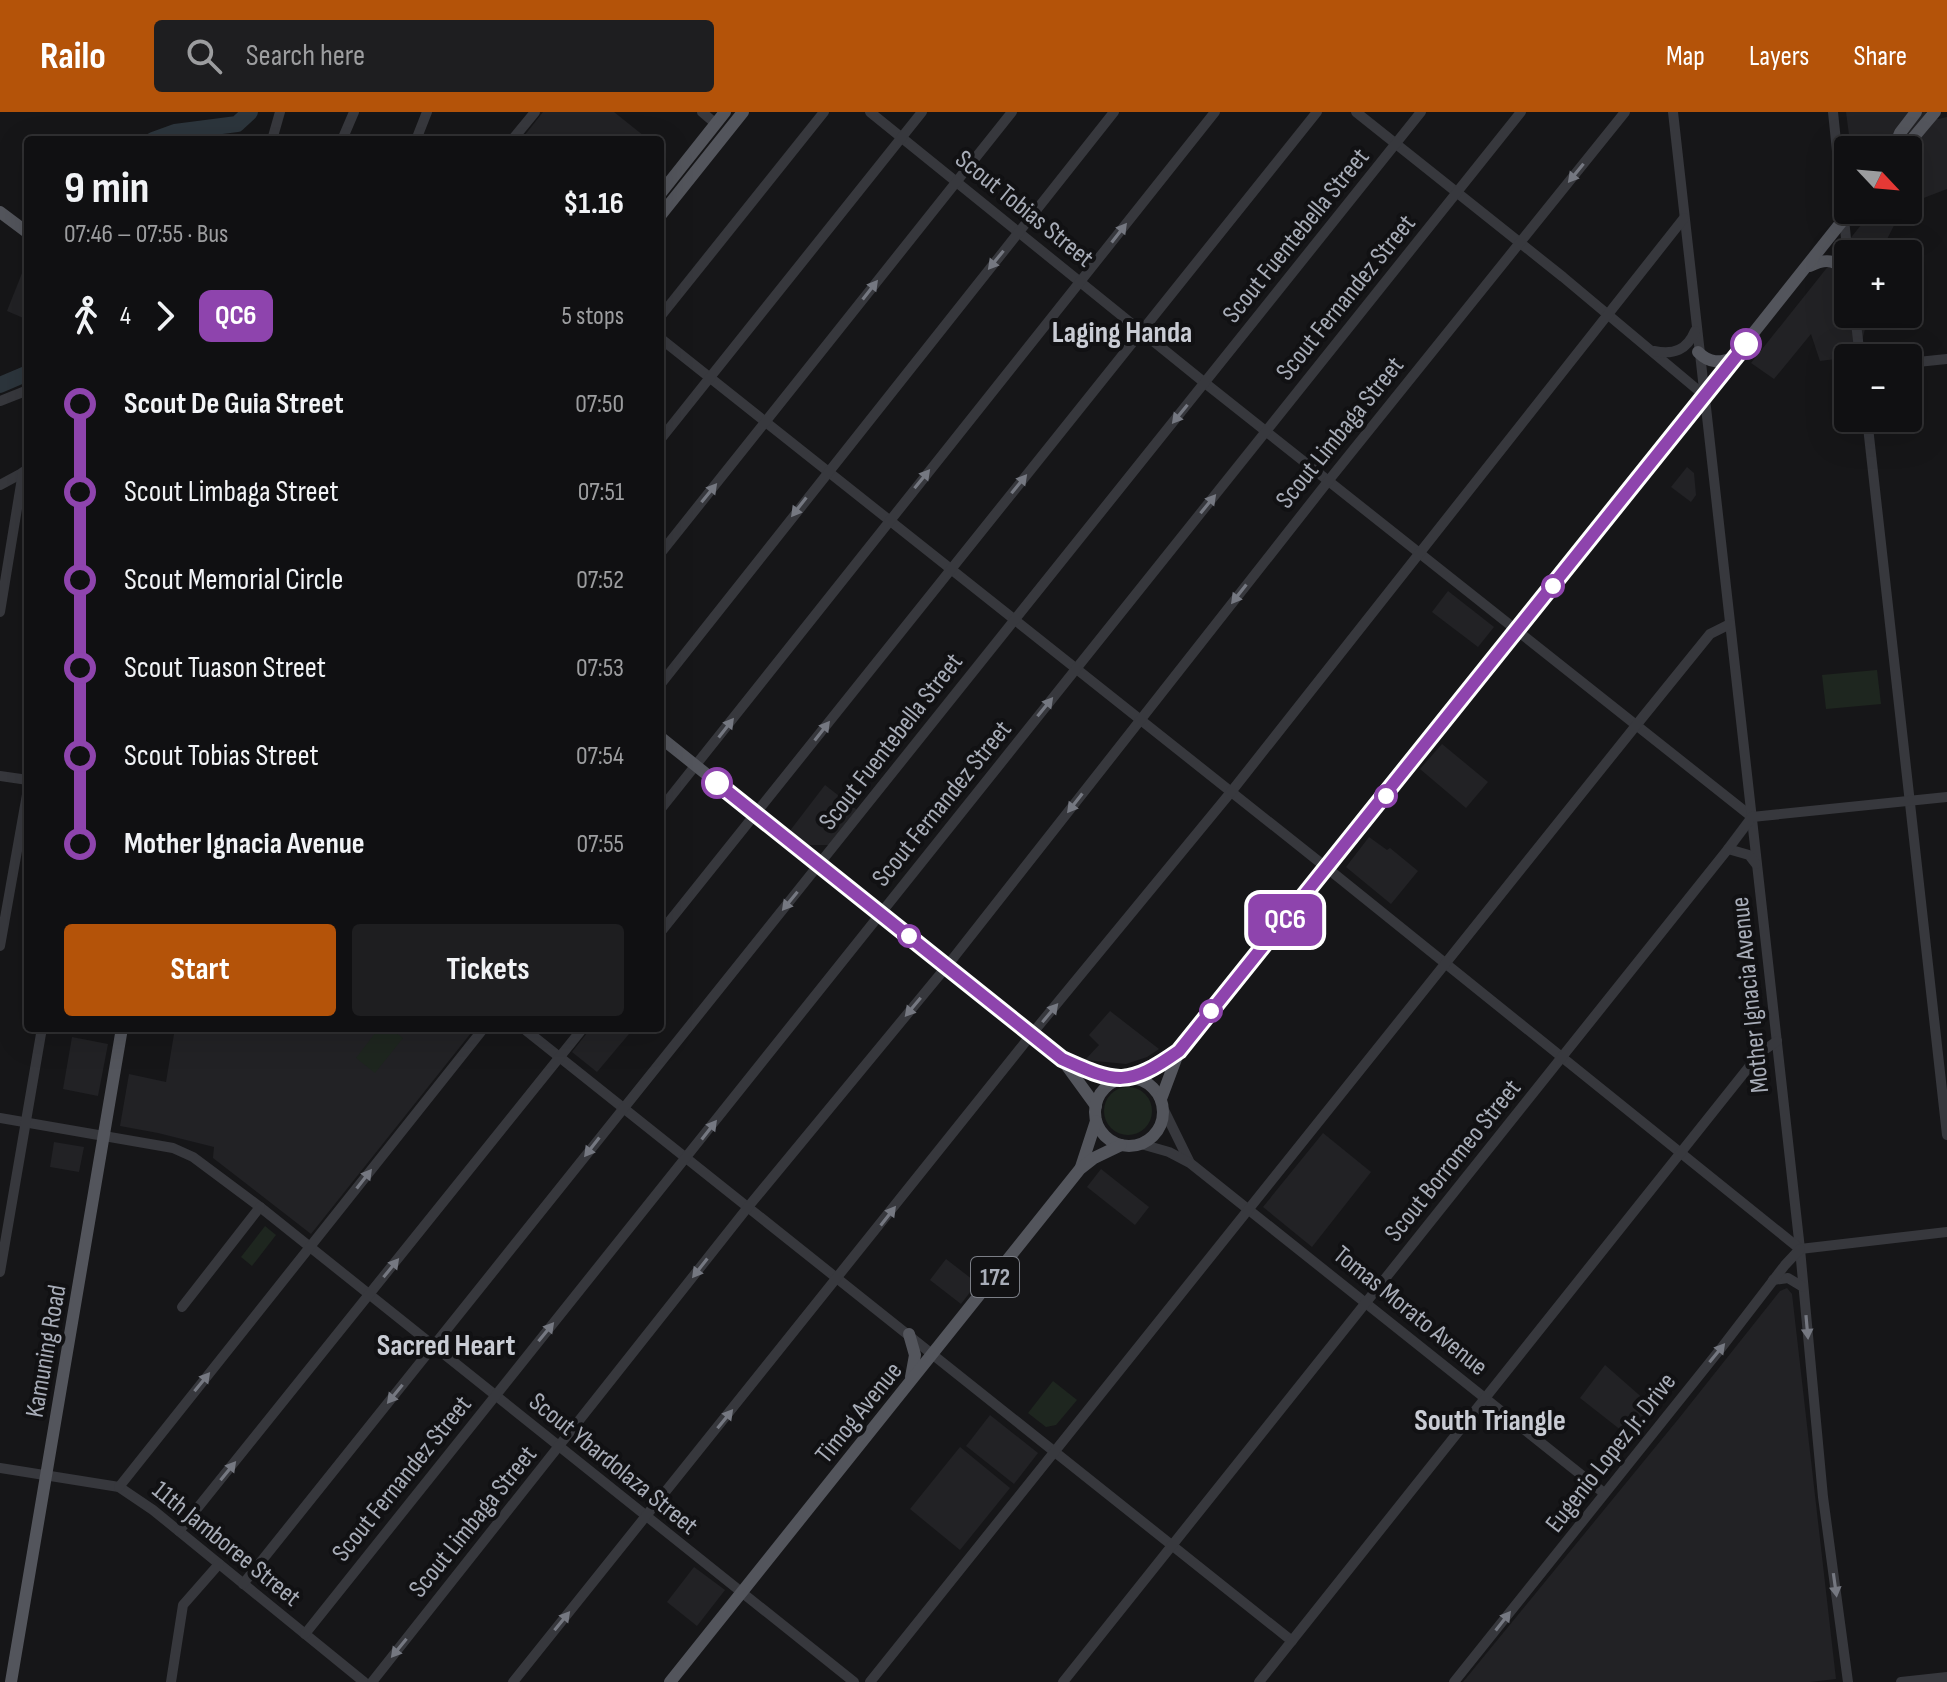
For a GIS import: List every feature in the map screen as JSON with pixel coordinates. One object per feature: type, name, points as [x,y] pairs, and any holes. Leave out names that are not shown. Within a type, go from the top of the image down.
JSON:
[{"type":"main road","points":[[664,189],[725,112]]},
{"type":"main road","points":[[664,211],[743,112]]},
{"type":"main road","points":[[1899,136],[1916,112]]},
{"type":"main road","points":[[1915,136],[1935,112]]},
{"type":"main road","points":[[0,212],[24,230]]},
{"type":"main road","points":[[1096,1106],[1103,1090],[1123,1079],[1146,1072],[1179,1051],[1738,356],[1840,224]]},
{"type":"main road","points":[[1807,267],[1829,260],[1834,262]]},
{"type":"main road","points":[[1698,352],[1716,362],[1738,356]]},
{"type":"main road","points":[[664,740],[1062,1059],[1098,1075],[1148,1083],[1162,1104]]},
{"type":"main road","name":"Kamuning Road","points":[[11,1682],[121,1032]]},
{"type":"main road","points":[[1141,1144],[1157,1131],[1162,1122],[1162,1104],[1179,1051]]},
{"type":"main road","points":[[1062,1059],[1096,1106]]},
{"type":"main road","name":"172","points":[[1096,1106],[1096,1121]]},
{"type":"main road","points":[[1096,1121],[1104,1134],[1121,1145]]},
{"type":"main road","name":"Timog Avenue","points":[[1080,1169],[1096,1121]]},
{"type":"main road","name":"172","points":[[1121,1145],[1141,1144]]},
{"type":"main road","name":"Timog Avenue","points":[[670,1682],[1080,1169],[1094,1158],[1121,1145]]},
{"type":"main road","points":[[909,1334],[915,1355],[909,1384]]},
{"type":"street","points":[[273,136],[280,112]]},
{"type":"street","points":[[344,136],[354,112]]},
{"type":"street","points":[[418,136],[427,112]]},
{"type":"street","points":[[515,136],[535,112]]},
{"type":"street","points":[[702,112],[716,124]]},
{"type":"street","points":[[664,312],[824,112]]},
{"type":"street","name":"Scout Tobias Street","points":[[870,112],[1205,383],[1752,817]]},
{"type":"street","points":[[664,435],[922,112]]},
{"type":"street","points":[[664,549],[1012,112]]},
{"type":"street","points":[[664,680],[1114,112]]},
{"type":"street","points":[[664,805],[1215,112]]},
{"type":"street","points":[[664,928],[1317,112]]},
{"type":"street","points":[[1356,112],[1705,396]]},
{"type":"street","name":"Scout Fuentebella Street","points":[[243,1584],[1421,112]]},
{"type":"street","name":"Scout Fernandez Street","points":[[305,1634],[1521,112]]},
{"type":"street","name":"Scout Limbaga Street","points":[[372,1682],[748,1207],[947,966],[1329,480],[1625,112]]},
{"type":"street","name":"Mother Ignacia Avenue","points":[[1673,112],[1800,1249],[1823,1497],[1848,1682]]},
{"type":"street","points":[[1833,112],[1835,136]]},
{"type":"street","points":[[513,1682],[1031,1035],[1231,792],[1684,218]]},
{"type":"street","points":[[1652,351],[1672,353],[1682,349],[1690,341],[1696,327]]},
{"type":"street","points":[[664,341],[1800,1249],[1947,1232]]},
{"type":"street","points":[[1922,362],[1947,359]]},
{"type":"street","points":[[0,401],[24,392]]},
{"type":"street","points":[[1869,432],[1947,1135]]},
{"type":"street","points":[[0,485],[24,472]]},
{"type":"street","points":[[0,612],[24,482]]},
{"type":"street","points":[[870,1682],[1710,634],[1730,624]]},
{"type":"street","points":[[0,776],[24,779]]},
{"type":"street","points":[[1752,817],[1947,797]]},
{"type":"street","points":[[0,946],[24,811]]},
{"type":"street","name":"Scout Borromeo Street","points":[[1063,1682],[1752,817]]},
{"type":"street","points":[[1728,849],[1749,855],[1756,864]]},
{"type":"street","points":[[0,1272],[41,1032]]},
{"type":"street","points":[[119,1487],[481,1032]]},
{"type":"street","points":[[528,1032],[1292,1641]]},
{"type":"street","points":[[179,1531],[580,1032]]},
{"type":"street","points":[[1259,1682],[1760,1053],[1777,1041]]},
{"type":"street","name":"Tomas Morato Avenue","points":[[1162,1104],[1190,1163]]},
{"type":"street","name":"Scout Ybardolaza Street","points":[[0,1118],[161,1145],[183,1152],[260,1207],[854,1682]]},
{"type":"street","name":"Tomas Morato Avenue","points":[[1141,1144],[1190,1163],[1604,1493]]},
{"type":"street","points":[[182,1307],[260,1207]]},
{"type":"street","name":"Eugenio Lopez Jr. Drive","points":[[1454,1682],[1800,1249]]},
{"type":"street","points":[[1773,1280],[1788,1278],[1803,1287]]},
{"type":"street","name":"11th Jamboree Street","points":[[0,1468],[119,1487],[179,1531],[359,1681]]},
{"type":"street","points":[[171,1682],[183,1605],[219,1564]]},
{"type":"street","points":[[1901,1682],[1947,1677]]},
{"type":"shaded area","points":[[543,112],[614,112],[644,136],[524,136]]},
{"type":"shaded area","points":[[1846,112],[1925,112],[1938,119],[1947,117],[1947,189],[1922,199],[1922,136],[1849,136]]},
{"type":"shaded area","points":[[1895,224],[1887,240],[1849,240],[1861,225]]},
{"type":"shaded area","points":[[1834,259],[1834,328],[1865,328],[1861,344],[1834,344],[1834,359],[1820,361],[1811,334],[1774,379],[1751,363]]},
{"type":"shaded area","points":[[24,268],[24,318],[7,311]]},
{"type":"shaded area","points":[[1687,467],[1694,473],[1696,495],[1691,502],[1671,487]]},
{"type":"shaded area","points":[[1448,591],[1494,627],[1478,647],[1432,612]]},
{"type":"shaded area","points":[[1877,670],[1881,704],[1826,709],[1822,675]]},
{"type":"shaded area","points":[[1442,744],[1488,782],[1466,808],[1420,769]]},
{"type":"shaded area","points":[[825,785],[857,810],[829,845],[805,845],[789,832]]},
{"type":"shaded area","points":[[1369,837],[1387,850],[1390,848],[1418,871],[1391,904],[1346,867]]},
{"type":"shaded area","points":[[1110,1011],[1159,1049],[1126,1064],[1085,1060],[1099,1045],[1089,1035]]},
{"type":"shaded area","points":[[174,1032],[472,1032],[311,1234],[213,1158],[214,1147],[120,1126],[129,1074],[166,1082]]},
{"type":"shaded area","points":[[376,1032],[395,1032],[403,1038],[375,1073],[356,1058]]},
{"type":"shaded area","points":[[588,1032],[631,1032],[597,1072],[572,1052]]},
{"type":"shaded area","points":[[72,1037],[108,1044],[98,1096],[63,1089]]},
{"type":"shaded area","points":[[1128,1087],[1145,1094],[1152,1111],[1145,1128],[1128,1135],[1111,1128],[1104,1111],[1111,1094]]},
{"type":"shaded area","points":[[1323,1133],[1371,1172],[1312,1247],[1263,1207]]},
{"type":"shaded area","points":[[54,1142],[84,1147],[79,1172],[50,1167]]},
{"type":"shaded area","points":[[1101,1169],[1149,1207],[1135,1225],[1087,1187]]},
{"type":"shaded area","points":[[265,1226],[276,1235],[252,1266],[241,1257]]},
{"type":"shaded area","points":[[946,1259],[977,1283],[961,1304],[930,1280]]},
{"type":"shaded area","points":[[1787,1288],[1792,1294],[1836,1679],[1810,1682],[1463,1682],[1780,1291]]},
{"type":"shaded area","points":[[1605,1365],[1654,1408],[1631,1438],[1580,1398]]},
{"type":"shaded area","points":[[1053,1381],[1077,1400],[1056,1425],[1046,1427],[1028,1413]]},
{"type":"shaded area","points":[[990,1415],[1038,1453],[1014,1484],[966,1446]]},
{"type":"shaded area","points":[[960,1447],[1010,1488],[960,1550],[910,1509]]},
{"type":"shaded area","points":[[694,1567],[725,1590],[697,1626],[667,1602]]},
{"type":"waterway","points":[[164,136],[237,124],[250,112]]},
{"type":"waterway","points":[[0,385],[24,375]]},
{"type":"bus line","name":"QC6","points":[[717,783],[1062,1059],[1117,1080],[1146,1072],[1179,1051],[1746,344]]},
{"type":"district","name":"Laging Handa","points":[[1122,332]]},
{"type":"district","name":"Sacred Heart","points":[[446,1345]]},
{"type":"district","name":"South Triangle","points":[[1490,1420]]}]
